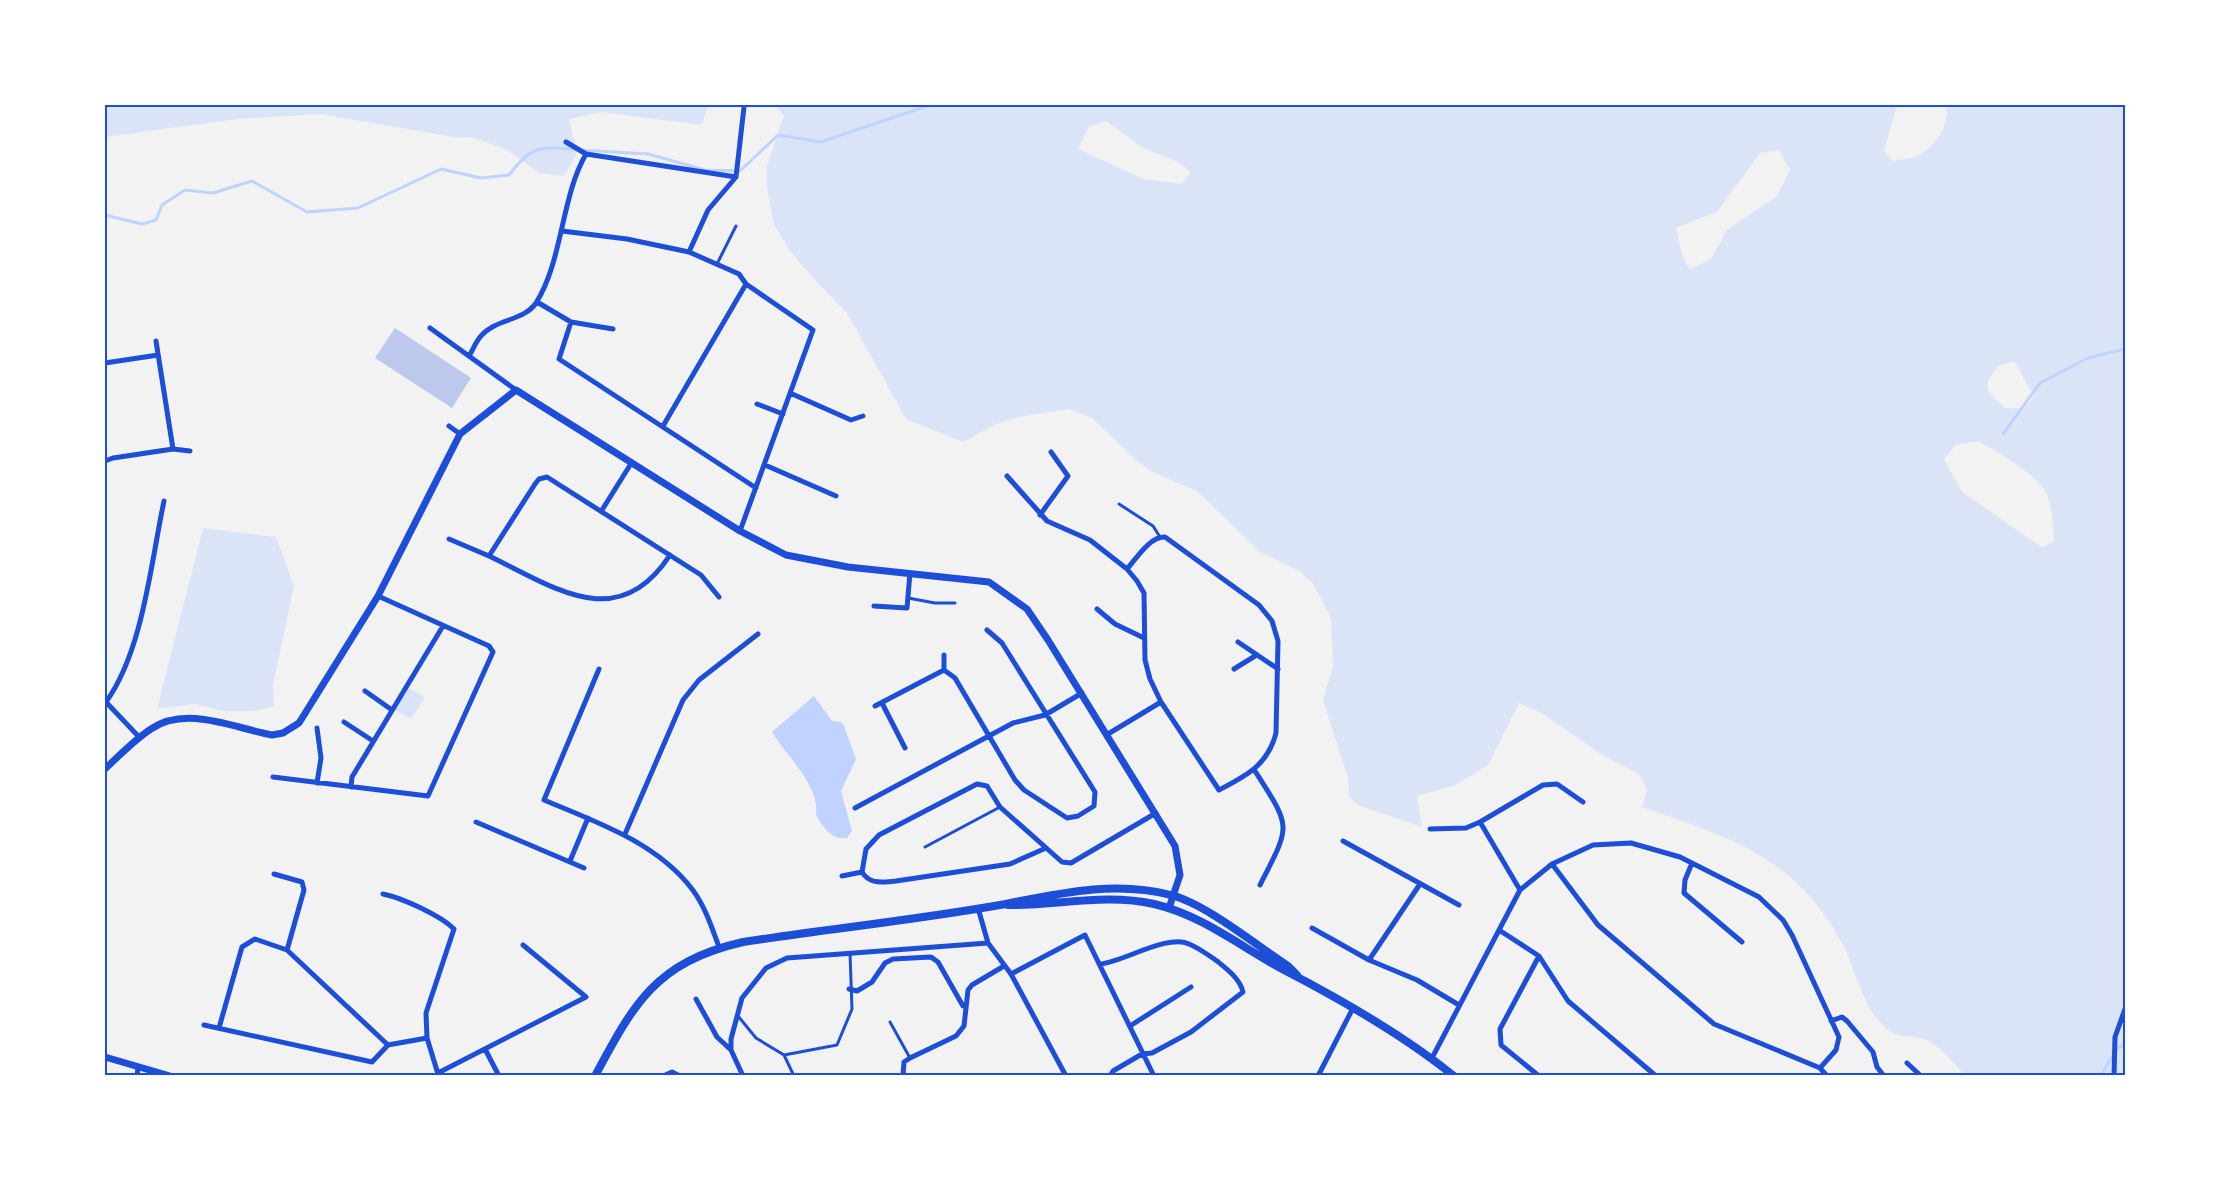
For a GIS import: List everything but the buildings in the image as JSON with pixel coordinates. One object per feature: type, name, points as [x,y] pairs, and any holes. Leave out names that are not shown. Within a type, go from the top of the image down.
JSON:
[{"type":"main road","points":[[1002,904],[1018,899],[1103,888],[1125,888],[1173,896],[1206,912],[1288,966],[1297,975]]},
{"type":"main road","points":[[595,1075],[624,1022],[646,992],[688,960],[719,947],[1002,904],[1109,898],[1169,908],[1211,927],[1353,1008],[1432,1058],[1454,1076]]},
{"type":"street","points":[[689,252],[708,210],[736,177],[744,107]]},
{"type":"street","points":[[566,141],[586,154],[736,177]]},
{"type":"street","points":[[469,356],[480,336],[490,328],[525,312],[537,302],[562,231],[580,165],[586,154]]},
{"type":"street","points":[[562,231],[627,239],[689,252],[739,274],[746,284],[813,330],[740,531]]},
{"type":"street","points":[[663,426],[746,284]]},
{"type":"street","points":[[537,302],[571,322],[613,329]]},
{"type":"street","points":[[571,322],[559,359],[756,488]]},
{"type":"street","points":[[430,328],[516,390],[740,531],[786,555],[848,567],[989,582],[1010,594],[1027,609],[1108,734],[1175,846],[1180,875],[1169,908]]},
{"type":"street","points":[[156,341],[173,449]]},
{"type":"street","points":[[105,363],[158,356]]},
{"type":"street","points":[[105,769],[140,738],[160,724],[180,718],[205,720],[272,735],[291,730],[311,708],[378,596],[460,434],[516,390]]},
{"type":"street","points":[[790,393],[851,420],[862,416]]},
{"type":"street","points":[[757,404],[783,414]]},
{"type":"street","points":[[449,426],[460,434]]},
{"type":"street","points":[[105,461],[173,449],[190,451]]},
{"type":"street","points":[[1040,514],[1068,476],[1051,452]]},
{"type":"street","points":[[602,510],[632,462]]},
{"type":"street","points":[[765,465],[836,496]]},
{"type":"street","points":[[489,556],[535,484],[543,476],[550,477],[701,575],[719,597]]},
{"type":"street","points":[[1007,476],[1040,514],[1062,529],[1090,540],[1127,569],[1144,593],[1144,660],[1161,702],[1219,790],[1255,771],[1269,753],[1276,733],[1278,640],[1272,621],[1258,605],[1171,540],[1160,537],[1151,542],[1127,569]]},
{"type":"street","points":[[140,738],[106,701],[117,687],[136,636],[164,501]]},
{"type":"street","points":[[449,539],[568,594],[595,601],[609,600],[632,592],[649,580],[669,555]]},
{"type":"street","points":[[874,606],[907,608],[909,573]]},
{"type":"street","points":[[273,777],[428,796],[493,652],[489,646],[378,596]]},
{"type":"street","points":[[1097,609],[1115,624],[1144,638]]},
{"type":"street","points":[[351,787],[352,777],[443,626]]},
{"type":"street","points":[[944,670],[955,678],[1008,771],[1024,790],[1067,818],[1078,816],[1094,806],[1095,792],[1002,643],[987,630]]},
{"type":"street","points":[[624,834],[683,700],[699,680],[758,634]]},
{"type":"street","points":[[1238,642],[1255,656],[1278,669]]},
{"type":"street","points":[[944,655],[944,670]]},
{"type":"street","points":[[1234,669],[1255,656]]},
{"type":"street","points":[[599,669],[544,800],[624,834],[676,871],[692,890],[719,947]]},
{"type":"street","points":[[875,706],[944,670]]},
{"type":"street","points":[[365,691],[392,710]]},
{"type":"street","points":[[855,808],[1013,723],[1045,715],[1082,693]]},
{"type":"street","points":[[1108,734],[1161,702]]},
{"type":"street","points":[[882,703],[905,748]]},
{"type":"street","points":[[345,722],[373,741]]},
{"type":"street","points":[[317,728],[321,758],[317,783]]},
{"type":"street","points":[[1255,771],[1284,820],[1283,839],[1260,885]]},
{"type":"street","points":[[862,872],[866,849],[879,835],[977,784],[987,786],[1000,807],[1062,862],[1071,863],[1156,813]]},
{"type":"street","points":[[1430,829],[1466,828],[1543,785],[1557,784],[1583,802]]},
{"type":"street","points":[[570,861],[588,818]]},
{"type":"street","points":[[477,822],[584,868]]},
{"type":"street","points":[[1480,822],[1520,890]]},
{"type":"street","points":[[1342,841],[1459,905]]},
{"type":"street","points":[[1432,1058],[1520,890],[1552,864],[1593,844],[1631,843],[1692,863],[1759,897],[1783,920],[1831,1020],[1839,1044],[1821,1068]]},
{"type":"street","points":[[862,872],[870,880],[877,882],[896,881],[1010,864],[1046,848]]},
{"type":"street","points":[[1692,863],[1684,880],[1684,893],[1742,942]]},
{"type":"street","points":[[1552,864],[1598,925],[1714,1023],[1821,1068],[1827,1076]]},
{"type":"street","points":[[842,876],[862,872]]},
{"type":"street","points":[[274,874],[302,882],[304,890],[287,950]]},
{"type":"street","points":[[1368,960],[1420,884]]},
{"type":"street","points":[[383,894],[395,896],[446,921],[454,928],[426,1013],[427,1038],[438,1074],[586,997],[522,945]]},
{"type":"street","points":[[978,908],[988,943],[1011,975],[1066,1076]]},
{"type":"street","points":[[1312,928],[1368,960],[1417,980],[1459,1005]]},
{"type":"street","points":[[1499,930],[1539,957],[1568,1001],[1656,1076]]},
{"type":"street","points":[[1011,975],[1085,935],[1154,1076]]},
{"type":"street","points":[[219,1028],[242,947],[255,939],[287,950],[388,1045]]},
{"type":"street","points":[[1101,964],[1116,962],[1174,941],[1188,943],[1208,955],[1241,983],[1243,992],[1215,1011],[1191,1032],[1152,1053],[1142,1054],[1113,1071],[1110,1076]]},
{"type":"street","points":[[731,1050],[731,1039],[742,998],[766,968],[787,958],[988,943]]},
{"type":"street","points":[[849,989],[857,991],[872,981],[885,963],[893,959],[930,957],[938,962],[963,1006],[966,1006]]},
{"type":"street","points":[[1539,957],[1500,1029],[1498,1037],[1501,1045],[1539,1076]]},
{"type":"street","points":[[903,1076],[904,1062],[956,1036],[964,1026],[968,990],[972,985],[1004,966]]},
{"type":"street","points":[[1130,1026],[1191,987]]},
{"type":"street","points":[[696,999],[717,1037],[731,1050],[743,1076]]},
{"type":"street","points":[[1318,1076],[1353,1008]]},
{"type":"street","points":[[2114,1076],[2115,1036],[2125,1010]]},
{"type":"street","points":[[1831,1020],[1842,1017],[1847,1021],[1873,1052],[1877,1066],[1884,1076]]},
{"type":"street","points":[[204,1025],[372,1062],[388,1045],[427,1038]]},
{"type":"street","points":[[485,1049],[499,1076]]},
{"type":"street","points":[[105,1057],[137,1072],[170,1076]]},
{"type":"street","points":[[1908,1063],[1921,1076]]},
{"type":"street","points":[[663,1076],[672,1072],[680,1076]]},
{"type":"lane","points":[[717,264],[736,226]]},
{"type":"lane","points":[[1119,504],[1153,526],[1160,537]]},
{"type":"lane","points":[[908,598],[935,603],[955,603]]},
{"type":"lane","points":[[925,847],[1000,807]]},
{"type":"lane","points":[[784,1055],[837,1046],[852,1009],[849,989],[850,952]]},
{"type":"lane","points":[[738,1016],[745,1021],[756,1038],[784,1055],[794,1076]]},
{"type":"lane","points":[[890,1022],[910,1058]]},
{"type":"shaded area","points":[[105,105],[708,105],[702,125],[601,112],[569,119],[577,153],[564,176],[539,173],[509,151],[474,138],[454,137],[320,114],[238,119],[105,137]]},
{"type":"shaded area","points":[[774,105],[1897,105],[1884,151],[1893,161],[1917,156],[1936,141],[1944,128],[1946,105],[2125,105],[2125,1076],[1967,1076],[1930,1042],[1916,1037],[1898,1035],[1885,1028],[1866,1001],[1841,941],[1823,912],[1802,888],[1780,869],[1731,840],[1642,807],[1647,790],[1639,774],[1602,755],[1543,714],[1519,703],[1488,765],[1456,785],[1417,796],[1422,827],[1358,805],[1349,796],[1348,778],[1323,700],[1333,666],[1331,618],[1313,583],[1299,571],[1260,552],[1197,491],[1153,472],[1136,460],[1092,418],[1069,409],[1019,417],[996,424],[963,442],[906,419],[847,313],[789,250],[774,224],[767,188],[767,166],[784,115]],"holes":[[[1106,121],[1143,148],[1176,161],[1191,172],[1182,184],[1144,179],[1078,149],[1089,127]],[[1779,150],[1790,170],[1777,196],[1727,230],[1711,259],[1690,269],[1683,258],[1676,228],[1717,212],[1760,153]],[[2014,361],[2034,396],[2024,408],[2005,408],[1989,393],[1987,382],[1998,366]],[[1978,441],[2017,465],[2036,480],[2049,501],[2054,542],[2042,547],[1962,492],[1944,459],[1956,445]]]},
{"type":"shaded area","points":[[203,528],[276,537],[294,586],[273,685],[274,706],[255,711],[222,711],[195,704],[157,709]]},
{"type":"shaded area","points":[[409,688],[425,697],[411,719],[395,710]]},
{"type":"water","points":[[814,696],[832,721],[841,722],[844,726],[856,759],[841,791],[852,831],[847,838],[832,835],[822,824],[816,815],[816,804],[808,782],[772,732]]},
{"type":"waterway","points":[[580,150],[648,154],[705,170],[740,171],[778,135],[821,142],[930,105]]},
{"type":"waterway","points":[[105,215],[142,224],[156,220],[162,205],[185,190],[213,193],[252,181],[307,212],[358,208],[441,169],[481,178],[509,175],[524,158],[537,150],[544,148],[574,149]]},
{"type":"waterway","points":[[2003,434],[2040,383],[2088,358],[2125,349]]},
{"type":"waterway","points":[[2101,1076],[2115,1051],[2125,1043]]}]
